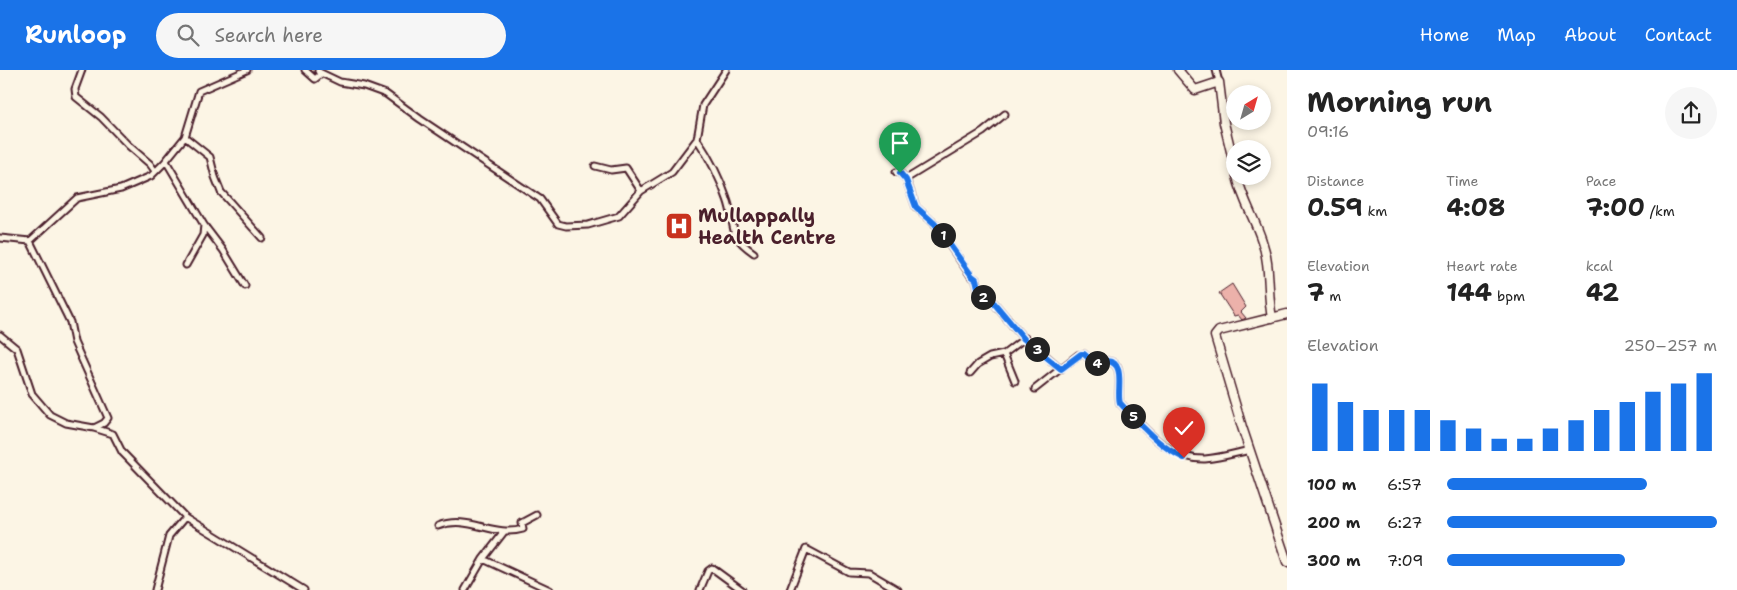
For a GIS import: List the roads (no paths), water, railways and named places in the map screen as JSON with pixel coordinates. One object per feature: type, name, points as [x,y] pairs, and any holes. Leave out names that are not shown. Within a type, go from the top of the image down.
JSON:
[{"type":"main road","points":[[1178,70],[1195,90],[1219,82],[1228,140]]},
{"type":"main road","points":[[1240,185],[1245,203],[1262,240],[1267,259],[1269,302],[1272,318]]},
{"type":"main road","points":[[1287,314],[1219,331],[1215,336],[1250,450],[1284,546],[1287,562]]},
{"type":"street","points":[[82,70],[75,89],[76,97],[101,117],[156,172]]},
{"type":"street","points":[[0,238],[30,241],[77,198],[128,186],[156,172],[184,136],[199,90],[247,70]]},
{"type":"street","points":[[305,70],[315,79],[320,75],[318,71]]},
{"type":"street","points":[[318,71],[340,82],[364,86],[386,94],[420,119],[540,199],[558,224],[566,226],[588,225],[619,216],[641,191],[672,172],[697,139],[703,105],[726,70]]},
{"type":"street","points":[[1216,70],[1219,82]]},
{"type":"street","points":[[906,180],[983,132],[1005,114]]},
{"type":"street","points":[[184,136],[210,156],[221,192],[262,238]]},
{"type":"street","points":[[697,139],[706,152],[728,200],[734,234],[740,243],[754,252]]},
{"type":"street","points":[[166,161],[204,225],[246,286]]},
{"type":"street","points":[[596,166],[611,170],[626,168],[641,191]]},
{"type":"street","points":[[896,172],[900,173],[906,180],[916,207],[935,224],[976,279],[980,296],[994,303],[1024,339],[1061,369]]},
{"type":"street","points":[[186,265],[202,234],[204,225]]},
{"type":"street","points":[[30,241],[70,322],[74,342],[108,418],[104,423],[94,428]]},
{"type":"street","points":[[0,336],[17,350],[32,394],[55,419],[113,434],[122,452],[185,517],[304,590]]},
{"type":"street","points":[[970,373],[978,364],[990,357],[1004,354],[1024,339]]},
{"type":"street","points":[[1004,354],[1015,380]]},
{"type":"street","points":[[1035,389],[1081,354],[1084,354],[1094,363],[1106,361],[1114,364],[1119,371],[1120,403],[1159,442],[1172,452],[1184,458],[1206,459],[1250,450]]},
{"type":"street","points":[[438,526],[450,521],[470,522],[504,532],[523,529],[522,523],[537,515]]},
{"type":"street","points":[[155,590],[169,536],[185,517]]},
{"type":"street","points":[[465,590],[483,559],[504,532]]},
{"type":"street","points":[[790,590],[806,549],[849,572],[868,573],[898,590]]},
{"type":"street","points":[[483,559],[541,588],[550,590]]},
{"type":"street","points":[[700,590],[708,571],[712,568],[742,590]]},
{"type":"place","name":"Mullappally Health Centre","points":[[679,226]]}]
